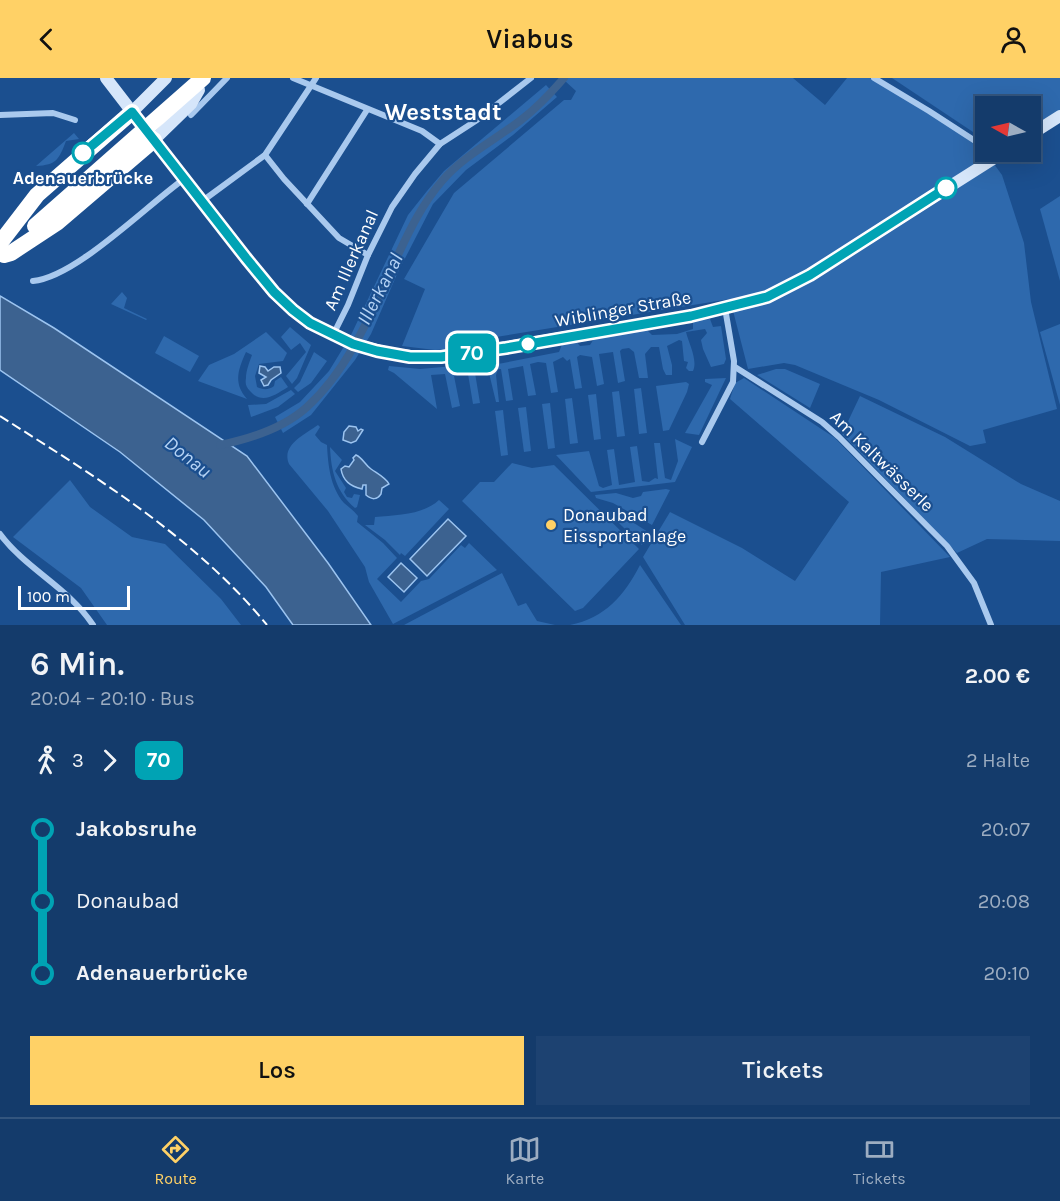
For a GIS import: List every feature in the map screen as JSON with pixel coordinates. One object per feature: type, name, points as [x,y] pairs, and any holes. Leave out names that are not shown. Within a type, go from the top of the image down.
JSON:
[{"type":"highway","points":[[1,250],[197,82]]},
{"type":"highway","points":[[1,250],[37,195],[134,114]]},
{"type":"highway","points":[[1,250],[11,253],[58,222],[117,174],[152,136]]},
{"type":"main road","points":[[106,78],[134,114],[166,78]]},
{"type":"main road","points":[[152,136],[191,104],[197,82]]},
{"type":"main road","points":[[1041,128],[1060,116]]},
{"type":"main road","name":"Wiblinger Straße","points":[[152,136],[201,202],[274,292],[301,316],[337,337],[366,348],[410,357],[441,357],[506,348],[725,308],[767,297],[796,283],[983,162]]},
{"type":"street","points":[[191,115],[227,78]]},
{"type":"street","points":[[293,78],[422,131],[440,144]]},
{"type":"street","points":[[201,202],[265,155],[316,78]]},
{"type":"street","name":"Am Illerkanal","points":[[337,337],[368,255],[392,207],[440,144],[477,120],[531,78]]},
{"type":"street","points":[[874,78],[975,141]]},
{"type":"street","points":[[307,204],[367,110]]},
{"type":"street","points":[[0,115],[53,113],[75,120]]},
{"type":"street","points":[[265,155],[339,238],[368,255]]},
{"type":"street","points":[[33,281],[53,277],[87,255],[184,178]]},
{"type":"street","points":[[702,442],[733,382],[735,367],[725,308]]},
{"type":"street","name":"Am Kaltwässerle","points":[[735,367],[822,422],[856,454],[947,546],[974,583],[991,625]]},
{"type":"street","points":[[0,534],[21,559],[72,599],[93,625]]},
{"type":"shaded area","points":[[567,78],[793,78],[825,105],[847,78],[870,78],[961,134],[975,145],[975,162],[993,162],[1002,175],[1024,243],[1031,302],[1057,409],[983,430],[986,443],[970,446],[879,400],[795,365],[784,363],[748,369],[730,299],[478,340],[465,348],[435,350],[402,346],[425,289],[404,279],[454,193],[564,100],[571,100],[576,91],[565,81]]},
{"type":"shaded area","points":[[892,78],[1060,78],[1060,111],[1041,121],[1041,96],[975,96],[975,133]]},
{"type":"shaded area","points":[[546,85],[557,97],[513,135],[466,170],[433,204],[398,272],[371,334],[355,360],[311,415],[283,433],[275,417],[300,402],[329,371],[351,335],[408,215],[444,171]]},
{"type":"shaded area","points":[[74,133],[79,139],[66,141],[56,160],[49,164],[36,166]]},
{"type":"shaded area","points":[[1060,196],[1060,281],[1040,209]]},
{"type":"shaded area","points":[[122,292],[127,298],[124,308],[146,320],[111,304]]},
{"type":"shaded area","points":[[710,319],[713,327],[721,326],[726,359],[724,364],[711,367],[701,340],[707,333],[705,329],[686,332],[694,357],[693,371],[686,368],[688,362],[684,361],[682,341],[679,340],[667,346],[672,375],[666,375],[663,369],[659,347],[651,347],[645,354],[648,378],[639,378],[634,352],[629,348],[622,349],[620,351],[625,381],[618,383],[613,352],[599,354],[604,384],[597,386],[592,357],[580,355],[577,357],[582,388],[575,389],[570,359],[567,361],[563,357],[553,362],[558,392],[551,393],[546,363],[538,362],[530,364],[536,395],[528,396],[523,366],[508,369],[513,400],[506,401],[501,369],[498,369],[496,375],[499,402],[496,402],[489,373],[475,373],[480,403],[473,404],[468,374],[460,373],[454,376],[460,406],[452,408],[445,374],[431,375],[437,409],[388,370],[389,366],[420,369],[477,364],[484,366],[494,362],[498,364],[559,352],[563,342],[574,339],[580,346],[590,345],[597,334],[643,326],[652,335],[677,334],[693,329],[693,321]]},
{"type":"shaded area","points":[[1060,324],[1060,405],[1040,332]]},
{"type":"shaded area","points":[[290,327],[311,345],[297,378],[292,384],[286,376],[306,352],[300,343],[291,350],[281,337]]},
{"type":"shaded area","points":[[266,332],[287,353],[283,361],[259,364],[255,376],[257,387],[270,388],[281,377],[288,387],[269,397],[255,395],[246,384],[247,370],[252,355],[246,352],[238,382],[247,399],[198,381],[209,365],[234,354]]},
{"type":"shaded area","points":[[164,336],[199,356],[190,372],[155,353]]},
{"type":"shaded area","points":[[314,352],[327,361],[311,383],[298,392],[294,388],[300,382]]},
{"type":"shaded area","points":[[776,369],[785,369],[820,384],[810,408],[757,375]]},
{"type":"shaded area","points":[[726,378],[699,435],[685,433],[712,385],[705,382],[705,379]]},
{"type":"shaded area","points":[[744,378],[835,438],[950,557],[881,572],[880,625],[685,625],[643,557],[670,512],[742,548],[795,581],[849,502],[730,399],[735,383]]},
{"type":"shaded area","points":[[686,382],[689,384],[687,392],[669,430],[663,431],[656,386]]},
{"type":"shaded area","points":[[641,388],[647,433],[639,434],[634,389]]},
{"type":"shaded area","points":[[291,390],[295,394],[278,407],[251,417],[248,405],[266,404]]},
{"type":"shaded area","points":[[619,391],[625,436],[617,437],[612,392]]},
{"type":"shaded area","points":[[596,394],[601,439],[594,440],[588,395]]},
{"type":"shaded area","points":[[860,396],[945,437],[1021,484],[1060,501],[1060,541],[987,539],[957,553],[842,434]]},
{"type":"shaded area","points":[[572,398],[578,443],[570,444],[565,399]]},
{"type":"shaded area","points":[[550,403],[555,448],[548,449],[542,404]]},
{"type":"shaded area","points":[[526,407],[531,451],[524,452],[518,408]]},
{"type":"shaded area","points":[[503,410],[508,455],[501,456],[495,411]]},
{"type":"shaded area","points":[[318,425],[320,427],[315,435],[327,445],[331,475],[339,497],[358,516],[357,522],[397,558],[377,579],[401,602],[421,581],[429,579],[461,545],[465,548],[469,543],[497,570],[393,624],[369,582],[365,567],[328,511],[289,464],[287,457],[291,446]]},
{"type":"shaded area","points":[[675,439],[692,447],[675,482],[591,492],[556,455],[589,451],[599,486],[603,488],[612,485],[607,450],[614,449],[619,485],[635,482],[630,447],[637,446],[642,481],[649,482],[655,478],[658,479],[654,443],[660,443],[665,478],[671,480],[678,461]]},
{"type":"shaded area","points":[[330,447],[342,460],[335,471],[346,488],[344,492],[347,497],[352,498],[354,494],[360,495],[355,508],[343,495],[336,481]]},
{"type":"shaded area","name":"Donaubad Eissportanlage","points":[[512,463],[532,468],[554,465],[639,549],[583,608],[575,611],[462,501],[480,482],[494,482]]},
{"type":"shaded area","points":[[70,480],[90,507],[132,537],[165,544],[221,599],[241,625],[107,625],[81,588],[13,537]]},
{"type":"shaded area","points":[[670,490],[652,525],[613,503],[596,498],[595,495],[616,493],[633,498],[641,496],[643,492]]},
{"type":"shaded area","points":[[439,500],[449,509],[405,556],[401,553],[400,555],[365,525],[374,525],[375,517],[418,511]]},
{"type":"shaded area","points":[[605,510],[623,516],[648,532],[642,545]]},
{"type":"shaded area","points":[[640,565],[681,625],[570,625],[593,617],[612,604],[620,596]]},
{"type":"shaded area","points":[[502,573],[518,606],[526,603],[537,621],[555,625],[404,625]]},
{"type":"water","name":"Donau","points":[[0,296],[54,328],[247,456],[328,563],[371,625],[293,625],[266,587],[204,520],[120,452],[0,370]]},
{"type":"water","points":[[260,366],[265,367],[268,371],[274,367],[280,367],[281,373],[264,386],[261,380],[266,377],[259,373]]},
{"type":"water","points":[[349,426],[356,427],[358,431],[363,430],[356,441],[351,443],[343,440],[344,432]]},
{"type":"water","points":[[356,455],[389,484],[382,488],[381,494],[376,498],[366,495],[366,485],[363,485],[362,489],[358,488],[343,477],[341,469],[345,466],[349,467]]},
{"type":"water","points":[[448,519],[466,536],[427,576],[410,559]]},
{"type":"water","points":[[401,563],[417,578],[404,592],[388,577]]},
{"type":"waterway","name":"Illerkanal","points":[[220,445],[277,427],[307,407],[323,391],[360,336],[412,226],[435,189],[450,172],[533,110],[564,78]]},
{"type":"railway","points":[[0,416],[107,485],[176,536],[239,593],[267,625]]},
{"type":"bus line","name":"70","points":[[83,153],[132,112],[246,258],[274,292],[293,310],[310,323],[353,344],[377,351],[427,358],[506,348],[691,316],[767,297],[810,275],[946,188]]},
{"type":"place","name":"Adenauerbrücke","points":[[83,153]]},
{"type":"place","name":"Donaubad Eissportanlage","points":[[551,525]]},
{"type":"district","name":"Weststadt","points":[[443,112]]}]
